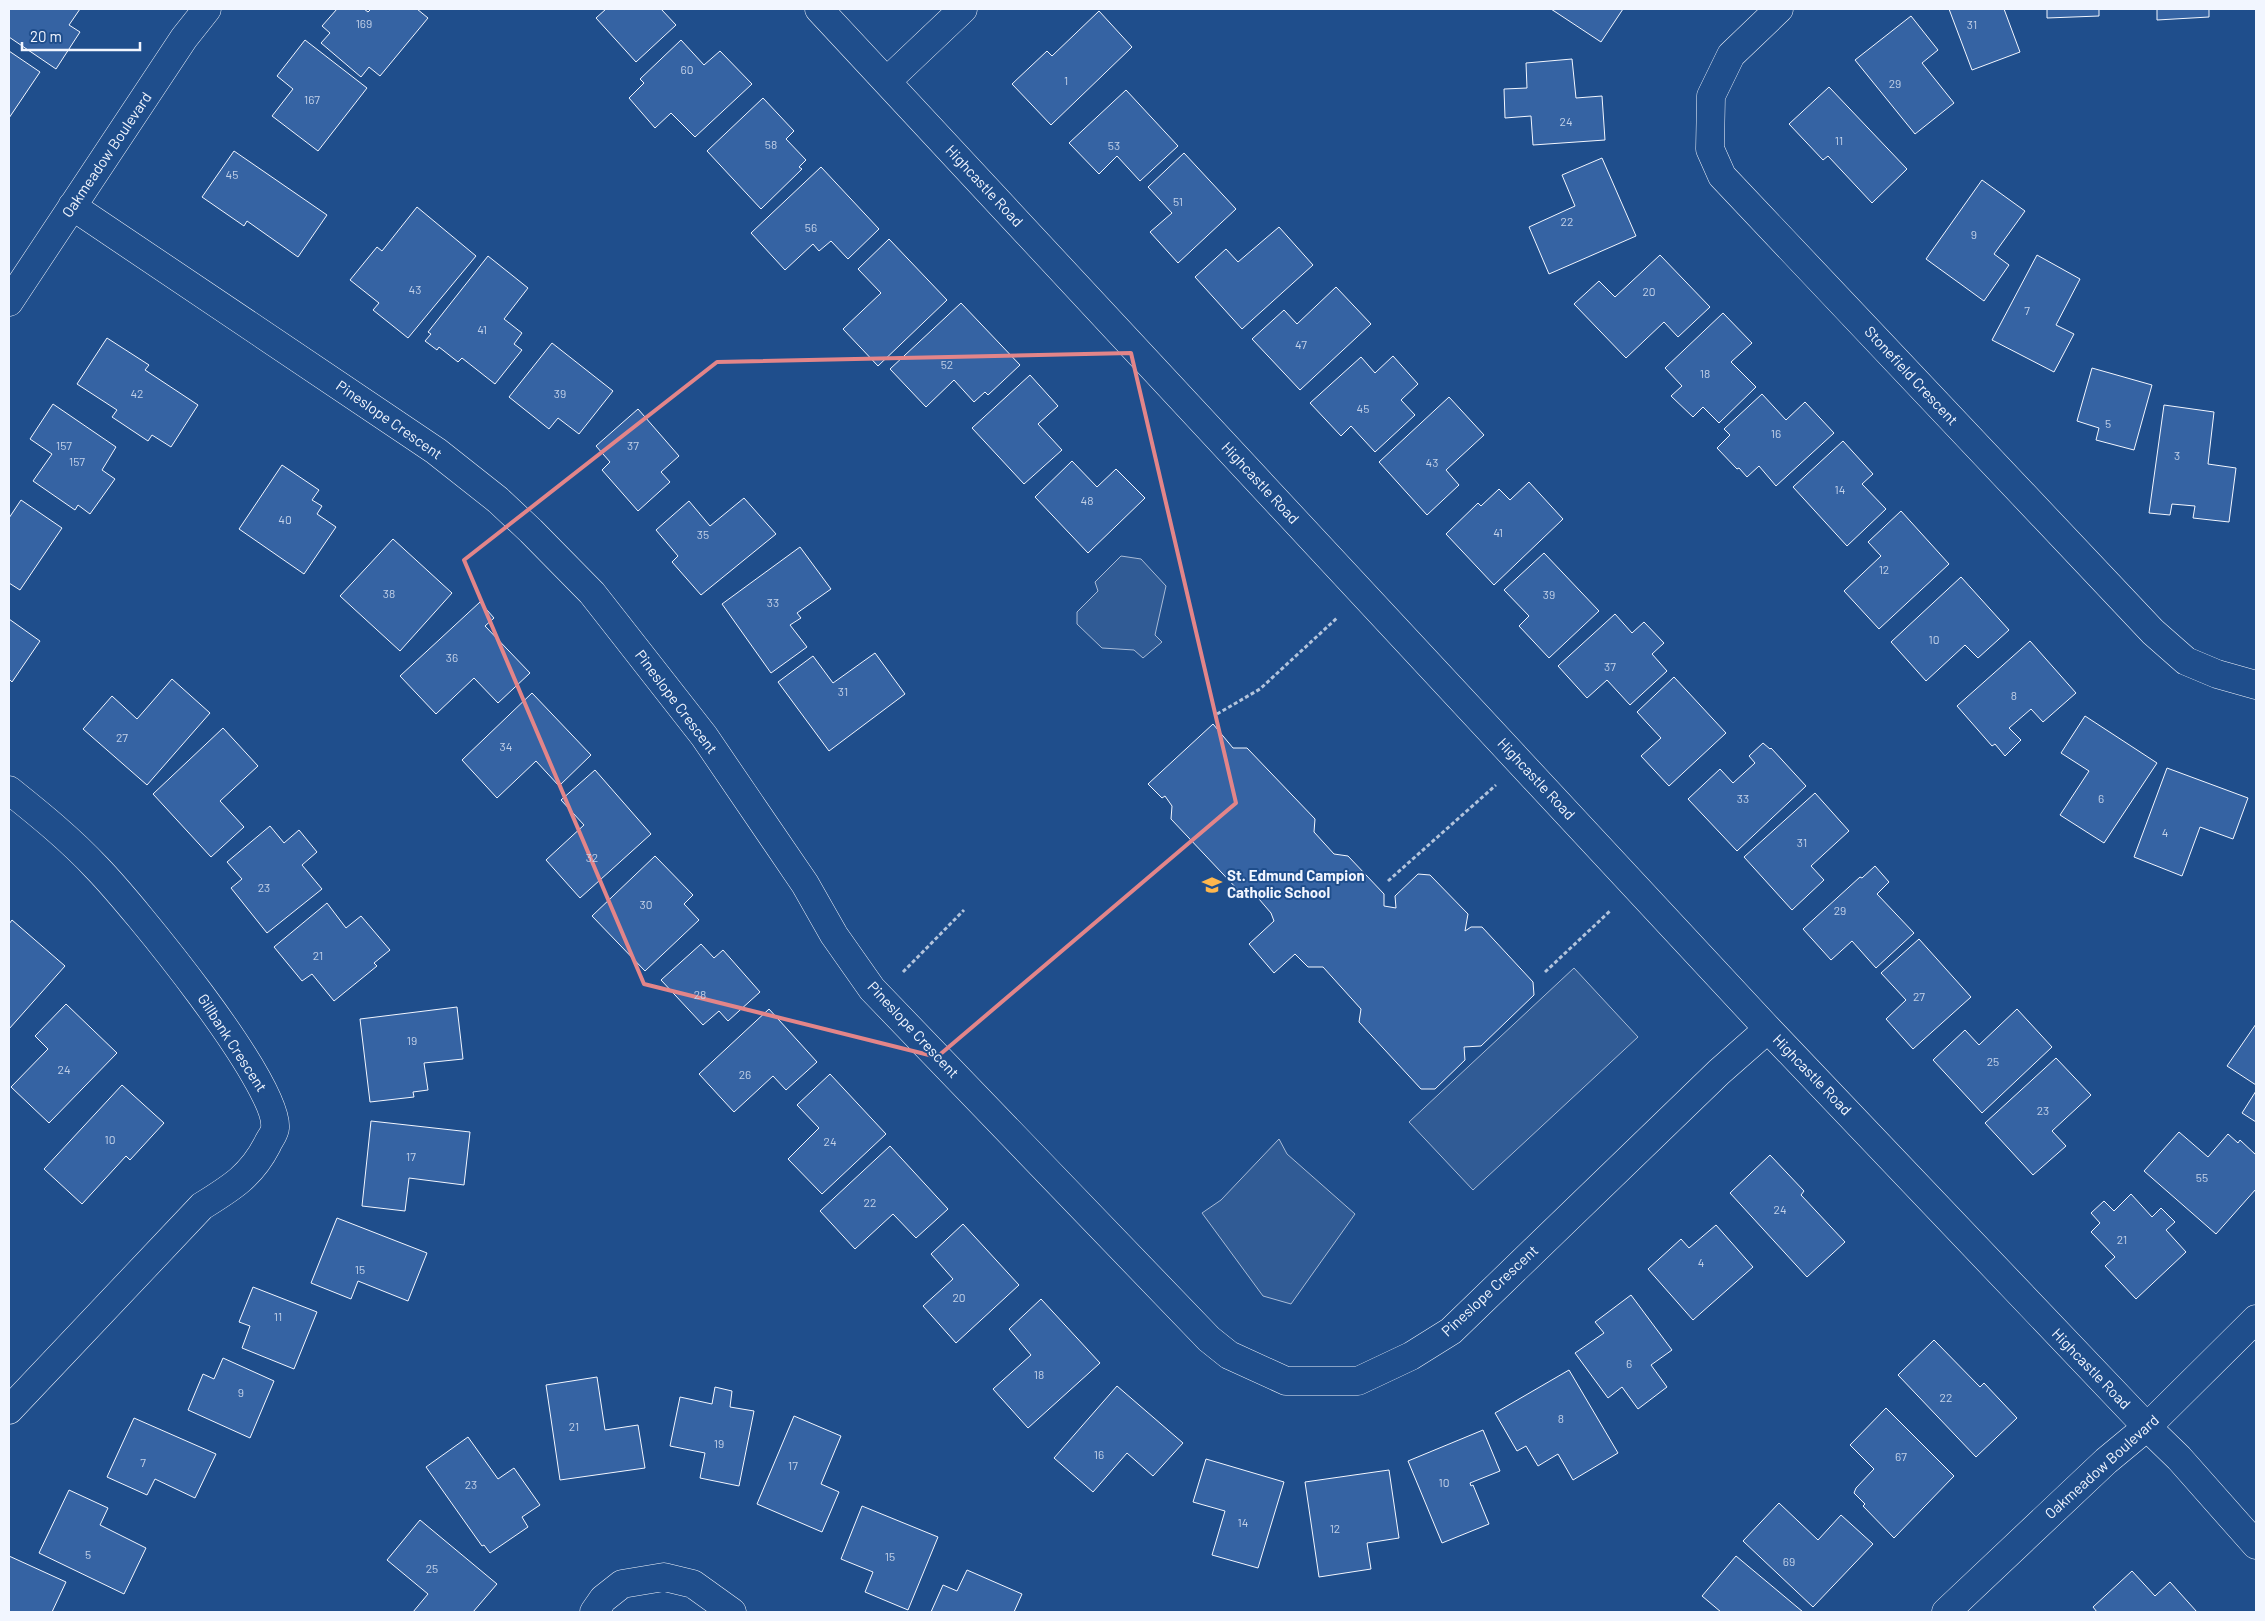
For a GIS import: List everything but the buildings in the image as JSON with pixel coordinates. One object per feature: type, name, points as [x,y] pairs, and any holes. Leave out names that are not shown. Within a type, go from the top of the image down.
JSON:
[{"type":"street","name":"Oakmeadow Boulevard","points":[[9,302],[184,38],[207,9]]},
{"type":"street","name":"Highcastle Road","points":[[819,9],[1768,1029],[2147,1428],[2179,1458],[2256,1545]]},
{"type":"street","points":[[887,81],[963,9]]},
{"type":"street","name":"Stonefield Crescent","points":[[1779,9],[1731,55],[1711,96],[1710,149],[1722,176],[2153,632],[2186,661],[2217,674],[2256,685]]},
{"type":"street","name":"Pineslope Crescent","points":[[72,206],[436,451],[498,500],[531,531],[592,593],[704,736],[805,884],[834,935],[880,997],[1209,1339],[1230,1356],[1286,1381],[1358,1381],[1411,1356],[1452,1331],[1719,1072],[1768,1029]]},
{"type":"street","name":"Gillbank Crescent","points":[[9,790],[50,823],[90,861],[142,916],[191,981],[257,1078],[271,1104],[276,1128],[258,1162],[237,1185],[202,1206],[9,1410]]},
{"type":"street","name":"Oakmeadow Boulevard","points":[[1946,1612],[2099,1468],[2147,1428],[2256,1319]]},
{"type":"street","points":[[594,1612],[603,1599],[622,1584],[664,1577],[693,1584],[732,1612]]},
{"type":"path","points":[[1217,714],[1260,689],[1363,594]]},
{"type":"path","points":[[1388,881],[1520,763]]},
{"type":"path","points":[[1545,972],[1636,886]]},
{"type":"path","points":[[880,997],[964,910]]},
{"type":"highlighted area","points":[[1131,353],[1236,803],[937,1057],[644,984],[464,560],[717,362]]},
{"type":"shaded area","points":[[1121,556],[1141,559],[1166,586],[1155,635],[1162,642],[1143,658],[1134,650],[1102,648],[1077,624],[1077,612],[1098,591],[1095,582]]},
{"type":"shaded area","points":[[1574,968],[1638,1037],[1473,1190],[1409,1122]]},
{"type":"shaded area","points":[[1279,1139],[1287,1154],[1355,1214],[1291,1304],[1263,1296],[1202,1213],[1221,1200]]},
{"type":"place","name":"St. Edmund Campion Catholic School","points":[[1212,885]]}]
